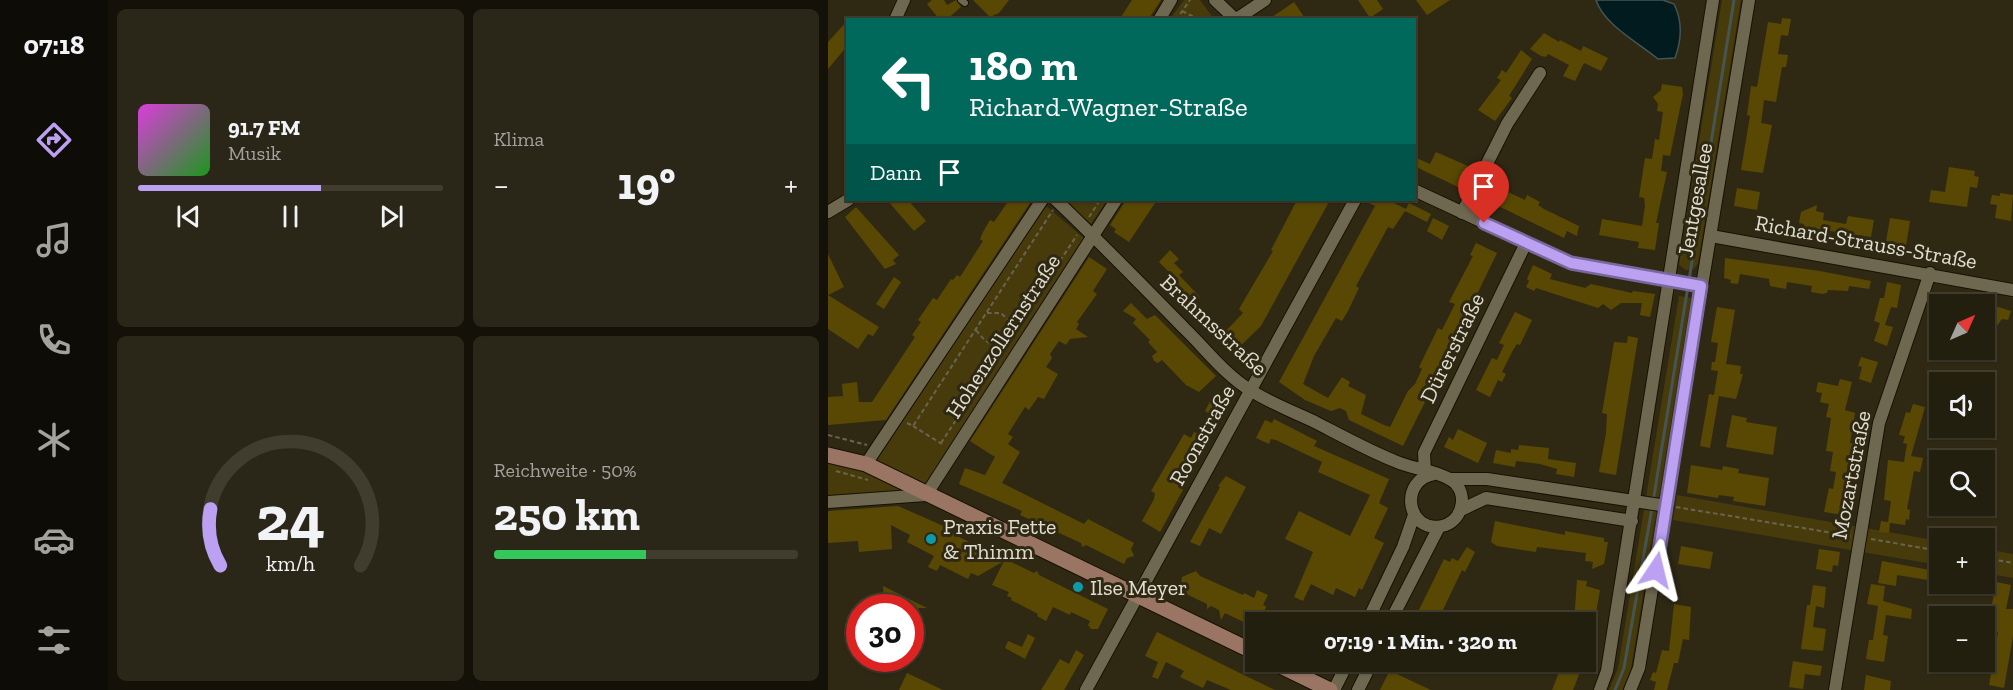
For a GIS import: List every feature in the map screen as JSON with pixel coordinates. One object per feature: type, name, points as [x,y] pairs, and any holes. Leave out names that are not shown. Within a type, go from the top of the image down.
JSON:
[{"type":"street","points":[[896,18],[904,0]]},
{"type":"street","points":[[1160,18],[1172,0]]},
{"type":"street","points":[[1215,0],[1235,18]]},
{"type":"street","points":[[1238,18],[1265,0]]},
{"type":"street","name":"Jentgesallee","points":[[1600,690],[1607,671],[1632,522],[1713,0]]},
{"type":"street","name":"Jentgesallee","points":[[1630,690],[1639,668],[1667,506],[1749,0]]},
{"type":"street","points":[[1462,213],[1507,124],[1540,73]]},
{"type":"street","points":[[1416,191],[1571,263],[1701,286]]},
{"type":"street","points":[[828,212],[846,201]]},
{"type":"street","name":"Hohenzollernstraße","points":[[866,464],[1041,201]]},
{"type":"street","name":"Brahmsstraße","points":[[1057,201],[1250,390],[1397,462],[1430,473]]},
{"type":"street","name":"Hohenzollernstraße","points":[[926,495],[1115,201]]},
{"type":"street","name":"Roonstraße","points":[[1086,690],[1354,201]]},
{"type":"street","name":"Richard-Strauss-Straße","points":[[1711,236],[1930,273],[2013,290]]},
{"type":"street","name":"Dürerstraße","points":[[1430,473],[1424,453],[1526,243]]},
{"type":"street","name":"Mozartstraße","points":[[1835,690],[1879,423],[1930,273]]},
{"type":"street","points":[[828,455],[866,464],[1245,648]]},
{"type":"street","points":[[1372,612],[1403,547],[1414,515],[1410,499],[1413,488],[1420,479],[1430,473],[1452,479],[1487,480],[1667,506]]},
{"type":"street","points":[[1414,515],[1427,525],[1440,527],[1453,521],[1461,510],[1463,500],[1459,488],[1452,479]]},
{"type":"street","points":[[828,501],[926,495]]},
{"type":"street","points":[[1461,510],[1486,498],[1632,522]]},
{"type":"street","points":[[1395,612],[1440,527]]},
{"type":"street","points":[[1293,672],[1332,690],[1342,672]]},
{"type":"street","points":[[1358,690],[1367,672]]},
{"type":"path","points":[[1177,18],[1190,0]]},
{"type":"path","points":[[1182,11],[1196,18]]},
{"type":"path","points":[[913,426],[1057,201]]},
{"type":"path","points":[[941,443],[1099,201]]},
{"type":"path","points":[[987,313],[1001,313],[1016,328]]},
{"type":"path","points":[[976,330],[992,347],[1003,347]]},
{"type":"path","points":[[897,417],[954,451]]},
{"type":"path","points":[[1667,506],[1929,549]]},
{"type":"path","points":[[1995,560],[2013,563]]},
{"type":"shaded area","points":[[1184,0],[1200,0],[1213,18],[1171,18]]},
{"type":"shaded area","points":[[1722,0],[1741,0],[1698,263],[1694,269],[1686,270],[1679,265]]},
{"type":"shaded area","points":[[1033,201],[1040,201],[1085,239],[928,480],[921,501],[828,508],[828,447],[868,457]]},
{"type":"shaded area","points":[[1066,201],[1106,201],[1091,224]]},
{"type":"shaded area","points":[[1679,296],[1691,298],[1631,669],[1623,690],[1609,690],[1618,668]]},
{"type":"shaded area","points":[[1677,495],[1929,539],[1929,563],[1673,520]]},
{"type":"shaded area","points":[[1995,551],[2013,554],[2013,578],[1995,575]]},
{"type":"water","points":[[1596,0],[1663,0],[1674,4],[1679,17],[1680,31],[1675,58],[1658,59],[1606,18]]},
{"type":"building","points":[[932,0],[944,0],[947,5],[956,0],[961,7],[948,18],[938,18],[927,4]]},
{"type":"building","points":[[973,0],[1009,0],[999,13],[990,17]]},
{"type":"building","points":[[1132,0],[1161,0],[1149,18],[1120,18]]},
{"type":"building","points":[[1358,0],[1377,0],[1383,9],[1370,18]]},
{"type":"building","points":[[1416,0],[1450,0],[1427,15]]},
{"type":"building","points":[[1294,2],[1305,18],[1271,18]]},
{"type":"building","points":[[1782,18],[1791,19],[1788,36],[1781,35],[1778,54],[1788,55],[1786,67],[1782,67],[1776,102],[1764,100],[1761,123],[1772,125],[1763,173],[1741,170],[1750,116],[1747,115],[1751,86],[1757,87],[1768,22],[1781,24]]},
{"type":"building","points":[[846,22],[846,47],[828,69],[828,42]]},
{"type":"building","points":[[1544,33],[1581,51],[1583,46],[1608,58],[1601,71],[1584,63],[1575,81],[1563,76],[1569,65],[1548,54],[1546,57],[1541,56],[1530,49]]},
{"type":"building","points":[[1521,50],[1532,59],[1509,96],[1512,98],[1495,121],[1478,110],[1501,80],[1497,78],[1502,70],[1506,73]]},
{"type":"building","points":[[1662,84],[1682,87],[1683,94],[1670,156],[1663,155],[1661,171],[1667,172],[1656,223],[1659,223],[1655,250],[1638,248],[1639,242],[1599,235],[1602,219],[1642,226],[1645,206],[1644,198],[1639,197],[1645,158],[1652,159],[1655,139],[1659,140],[1663,112],[1657,111],[1658,104],[1653,97],[1661,90]]},
{"type":"building","points":[[1436,152],[1468,166],[1458,187],[1416,167],[1416,158],[1430,164]]},
{"type":"building","points":[[1949,167],[1975,171],[1974,176],[1979,177],[1977,188],[1970,187],[1967,207],[1929,202],[1931,190],[1945,192]]},
{"type":"building","points":[[1493,185],[1525,200],[1527,195],[1540,202],[1538,205],[1544,209],[1579,226],[1577,236],[1567,231],[1564,238],[1486,200]]},
{"type":"building","points":[[1737,188],[1760,192],[1757,210],[1734,206]]},
{"type":"building","points":[[2000,193],[2013,195],[2011,221],[1995,218],[1997,205],[1990,204],[1992,195],[2000,196]]},
{"type":"building","points":[[888,201],[909,201],[926,221],[914,231]]},
{"type":"building","points":[[1008,201],[1031,201],[886,420],[828,425],[828,397],[843,396],[842,384],[857,382],[859,402],[872,402],[915,337],[912,335],[921,322],[918,320],[933,298],[937,300],[951,279],[953,280],[957,275],[960,277],[983,241],[980,239],[990,220],[994,222]]},
{"type":"building","points":[[1125,201],[1156,201],[1129,242],[1114,232],[1116,229],[1110,225]]},
{"type":"building","points":[[1296,201],[1329,201],[1261,326],[1232,354],[1220,341],[1223,338],[1221,336],[1243,313],[1239,309],[1273,251],[1271,250]]},
{"type":"building","points":[[1365,201],[1390,201],[1406,209],[1409,203],[1431,214],[1427,222],[1405,211],[1393,229],[1388,227],[1356,286],[1359,288],[1348,311],[1342,321],[1336,318],[1314,356],[1303,384],[1328,398],[1342,377],[1350,382],[1348,386],[1366,395],[1361,414],[1384,425],[1390,427],[1408,391],[1415,384],[1422,369],[1419,367],[1438,328],[1442,330],[1455,304],[1449,302],[1473,256],[1470,255],[1476,243],[1497,253],[1433,385],[1427,382],[1419,399],[1425,402],[1403,446],[1349,420],[1346,411],[1340,408],[1331,411],[1305,400],[1279,382],[1375,206]]},
{"type":"building","points":[[1817,205],[1816,211],[1824,213],[1823,220],[1846,224],[1848,216],[1874,220],[1871,237],[1803,227],[1804,224],[1799,223],[1801,212]]},
{"type":"building","points":[[856,207],[899,255],[893,260],[896,264],[885,269],[845,217]]},
{"type":"building","points":[[1433,218],[1449,226],[1442,240],[1427,231]]},
{"type":"building","points":[[1890,218],[1910,221],[1906,246],[1886,242]]},
{"type":"building","points":[[1170,250],[1179,259],[1174,263],[1183,272],[1179,275],[1200,297],[1189,308],[1168,286],[1176,279],[1159,262]]},
{"type":"building","points":[[828,254],[844,287],[828,295]]},
{"type":"building","points":[[1089,257],[1107,269],[1093,291],[1097,294],[1077,322],[1079,324],[1076,329],[1088,337],[1070,339],[1066,345],[1059,341],[1050,354],[1052,358],[1046,367],[1058,374],[1044,399],[1038,397],[1029,410],[1025,407],[1008,434],[1013,437],[1008,444],[1020,452],[1002,483],[1084,524],[1088,519],[1134,543],[1131,549],[1134,556],[1127,558],[1124,564],[1086,545],[1082,547],[1081,543],[1020,515],[1022,511],[959,484],[965,468],[985,475],[995,457],[970,441]]},
{"type":"building","points":[[1725,258],[1820,271],[1871,281],[1869,289],[1849,286],[1848,291],[1828,290],[1827,293],[1822,294],[1811,292],[1812,286],[1787,282],[1786,289],[1770,286],[1769,279],[1740,274],[1738,284],[1730,283],[1731,280],[1724,278]]},
{"type":"building","points":[[1533,265],[1552,274],[1550,279],[1585,288],[1591,284],[1632,293],[1633,291],[1655,294],[1650,317],[1640,315],[1642,303],[1621,303],[1611,310],[1603,304],[1598,308],[1536,288],[1534,291],[1526,287]]},
{"type":"building","points":[[894,277],[901,282],[884,309],[876,304]]},
{"type":"building","points":[[1887,282],[1901,285],[1897,308],[1891,307],[1885,325],[1893,327],[1887,346],[1874,341],[1880,323],[1874,321],[1880,298],[1884,298]]},
{"type":"building","points":[[828,295],[879,327],[873,336],[868,334],[858,349],[828,329]]},
{"type":"building","points":[[1131,303],[1147,319],[1155,315],[1216,376],[1199,392],[1186,385],[1162,360],[1158,363],[1154,361],[1152,356],[1157,352],[1148,342],[1150,340],[1133,323],[1136,319],[1123,311]]},
{"type":"building","points":[[1995,306],[2011,311],[2008,320],[2002,319],[1996,327]]},
{"type":"building","points":[[1717,307],[1735,310],[1726,364],[1741,366],[1740,374],[1743,374],[1736,399],[1719,396],[1710,448],[1700,446],[1709,394],[1714,395],[1718,371],[1711,370],[1712,362],[1715,362],[1718,343],[1711,342]]},
{"type":"building","points":[[1515,312],[1532,320],[1520,345],[1517,344],[1513,350],[1502,372],[1506,374],[1502,382],[1498,380],[1490,397],[1476,390],[1492,358],[1497,360],[1504,345],[1499,343]]},
{"type":"building","points":[[1628,336],[1638,338],[1616,475],[1599,472],[1607,414],[1602,413],[1614,342],[1627,343]]},
{"type":"building","points":[[1861,357],[1878,362],[1871,383],[1859,379],[1862,367],[1858,366]]},
{"type":"building","points":[[1840,379],[1852,382],[1845,410],[1855,413],[1850,443],[1856,444],[1844,515],[1824,512],[1829,488],[1833,489],[1836,472],[1830,471],[1833,452],[1826,451],[1831,418],[1826,417],[1829,404],[1820,402],[1822,393],[1816,392],[1818,382],[1838,386]]},
{"type":"building","points":[[1212,398],[1221,403],[1219,407],[1226,411],[1188,474],[1191,475],[1160,532],[1142,521],[1154,499],[1155,493],[1151,491],[1184,434],[1191,438],[1194,432],[1199,434],[1210,414],[1205,411]]},
{"type":"building","points":[[1913,404],[1925,407],[1911,456],[1923,458],[1920,472],[1914,471],[1907,509],[1910,510],[1909,520],[1906,519],[1905,525],[1890,523],[1889,533],[1879,532],[1881,521],[1888,522],[1891,501],[1884,500],[1888,460],[1904,462],[1907,444],[1903,443],[1905,436],[1899,435],[1906,412],[1910,413]]},
{"type":"building","points":[[1732,415],[1747,418],[1746,422],[1777,427],[1773,455],[1726,447]]},
{"type":"building","points":[[1274,419],[1317,441],[1314,446],[1389,479],[1379,503],[1388,508],[1374,538],[1384,543],[1362,590],[1359,588],[1355,597],[1336,588],[1333,595],[1311,584],[1303,601],[1294,597],[1313,552],[1285,539],[1299,511],[1350,536],[1370,495],[1318,472],[1322,462],[1276,440],[1271,439],[1269,444],[1256,438],[1265,420],[1272,423]]},
{"type":"building","points":[[1458,429],[1487,443],[1478,463],[1444,447],[1449,437],[1453,440]]},
{"type":"building","points":[[1519,445],[1549,448],[1548,459],[1576,463],[1574,477],[1556,474],[1557,469],[1540,464],[1516,461],[1515,467],[1493,463],[1496,450],[1511,453],[1511,449],[1518,450]]},
{"type":"building","points":[[1691,465],[1722,470],[1723,466],[1739,469],[1738,473],[1769,478],[1765,506],[1733,501],[1734,497],[1719,495],[1718,498],[1687,493]]},
{"type":"building","points":[[1226,476],[1246,487],[1221,534],[1209,528],[1200,546],[1190,542],[1220,487],[1218,486]]},
{"type":"building","points":[[898,506],[948,528],[947,530],[955,535],[1034,573],[1037,571],[1039,575],[1108,609],[1098,629],[1091,629],[1088,625],[1090,621],[1053,607],[1046,621],[1037,616],[1038,614],[1011,600],[1012,598],[1007,596],[1009,592],[992,585],[1004,561],[978,576],[971,573],[968,579],[940,565],[937,571],[928,567],[934,556],[907,542],[910,535],[891,525],[892,549],[859,552],[858,541],[828,543],[828,511]]},
{"type":"building","points":[[1495,521],[1565,535],[1565,531],[1604,538],[1604,542],[1608,542],[1604,564],[1592,569],[1593,562],[1585,561],[1586,553],[1537,547],[1536,552],[1497,546],[1491,542]]},
{"type":"building","points":[[1681,546],[1713,552],[1710,569],[1678,564]]},
{"type":"building","points":[[1467,547],[1475,552],[1465,572],[1462,570],[1442,612],[1418,612],[1444,559],[1450,562],[1452,558],[1458,561]]},
{"type":"building","points":[[1819,549],[1840,552],[1838,566],[1833,565],[1832,572],[1816,569]]},
{"type":"building","points":[[1882,561],[1929,570],[1928,580],[1897,575],[1896,586],[1878,583]]},
{"type":"building","points":[[1196,571],[1200,576],[1254,598],[1257,590],[1268,595],[1263,605],[1266,606],[1264,612],[1245,612],[1245,623],[1225,613],[1221,620],[1219,610],[1211,606],[1207,609],[1207,604],[1180,591],[1182,577]]},
{"type":"building","points":[[1577,580],[1587,581],[1586,586],[1600,590],[1596,613],[1575,612]]},
{"type":"building","points":[[1996,582],[2011,585],[2006,609],[2013,609],[2013,636],[2004,688],[1989,685],[1991,672],[1995,672],[1998,632],[1995,631],[1997,616],[1995,616],[1995,606],[1992,606]]},
{"type":"building","points":[[1871,584],[1885,586],[1883,601],[1912,609],[1911,619],[1886,615],[1883,635],[1888,636],[1884,662],[1866,659],[1869,640],[1873,640],[1878,606],[1867,604]]},
{"type":"building","points":[[1813,585],[1826,587],[1824,608],[1816,606],[1813,627],[1826,629],[1823,651],[1801,649],[1807,605],[1810,605]]},
{"type":"building","points":[[883,586],[899,594],[883,594]]},
{"type":"building","points":[[1674,604],[1691,607],[1689,640],[1683,639],[1678,663],[1674,663],[1667,690],[1654,690],[1656,682],[1650,680],[1653,672],[1656,673],[1662,650],[1669,651]]},
{"type":"building","points":[[1157,632],[1275,690],[1231,690],[1207,680],[1203,688],[1180,677],[1184,671],[1166,662],[1158,679],[1152,677],[1158,662],[1145,656]]},
{"type":"building","points":[[1028,634],[1035,638],[1025,659],[1005,648],[1008,641],[1022,647]]},
{"type":"building","points":[[1076,650],[1084,655],[1064,690],[1041,690],[1060,659],[1069,664]]},
{"type":"building","points":[[1793,661],[1822,666],[1820,676],[1805,674],[1803,689],[1789,687]]},
{"type":"building","points":[[1389,672],[1394,672],[1431,690],[1380,690]]},
{"type":"building","points":[[1559,672],[1580,672],[1573,690],[1552,690]]},
{"type":"building","points":[[907,673],[943,690],[899,690]]},
{"type":"building","points":[[1866,675],[1891,681],[1890,690],[1864,690]]},
{"type":"waterway","points":[[1689,280],[1734,0]]},
{"type":"waterway","points":[[1653,502],[1688,286]]},
{"type":"waterway","points":[[1615,690],[1624,668],[1652,508]]},
{"type":"place","name":"Praxis Fette & Thimm","points":[[931,539]]},
{"type":"place","name":"Ilse Meyer","points":[[1078,587]]},
{"type":"route","points":[[1484,223],[1571,263],[1701,286],[1656,570]]}]
